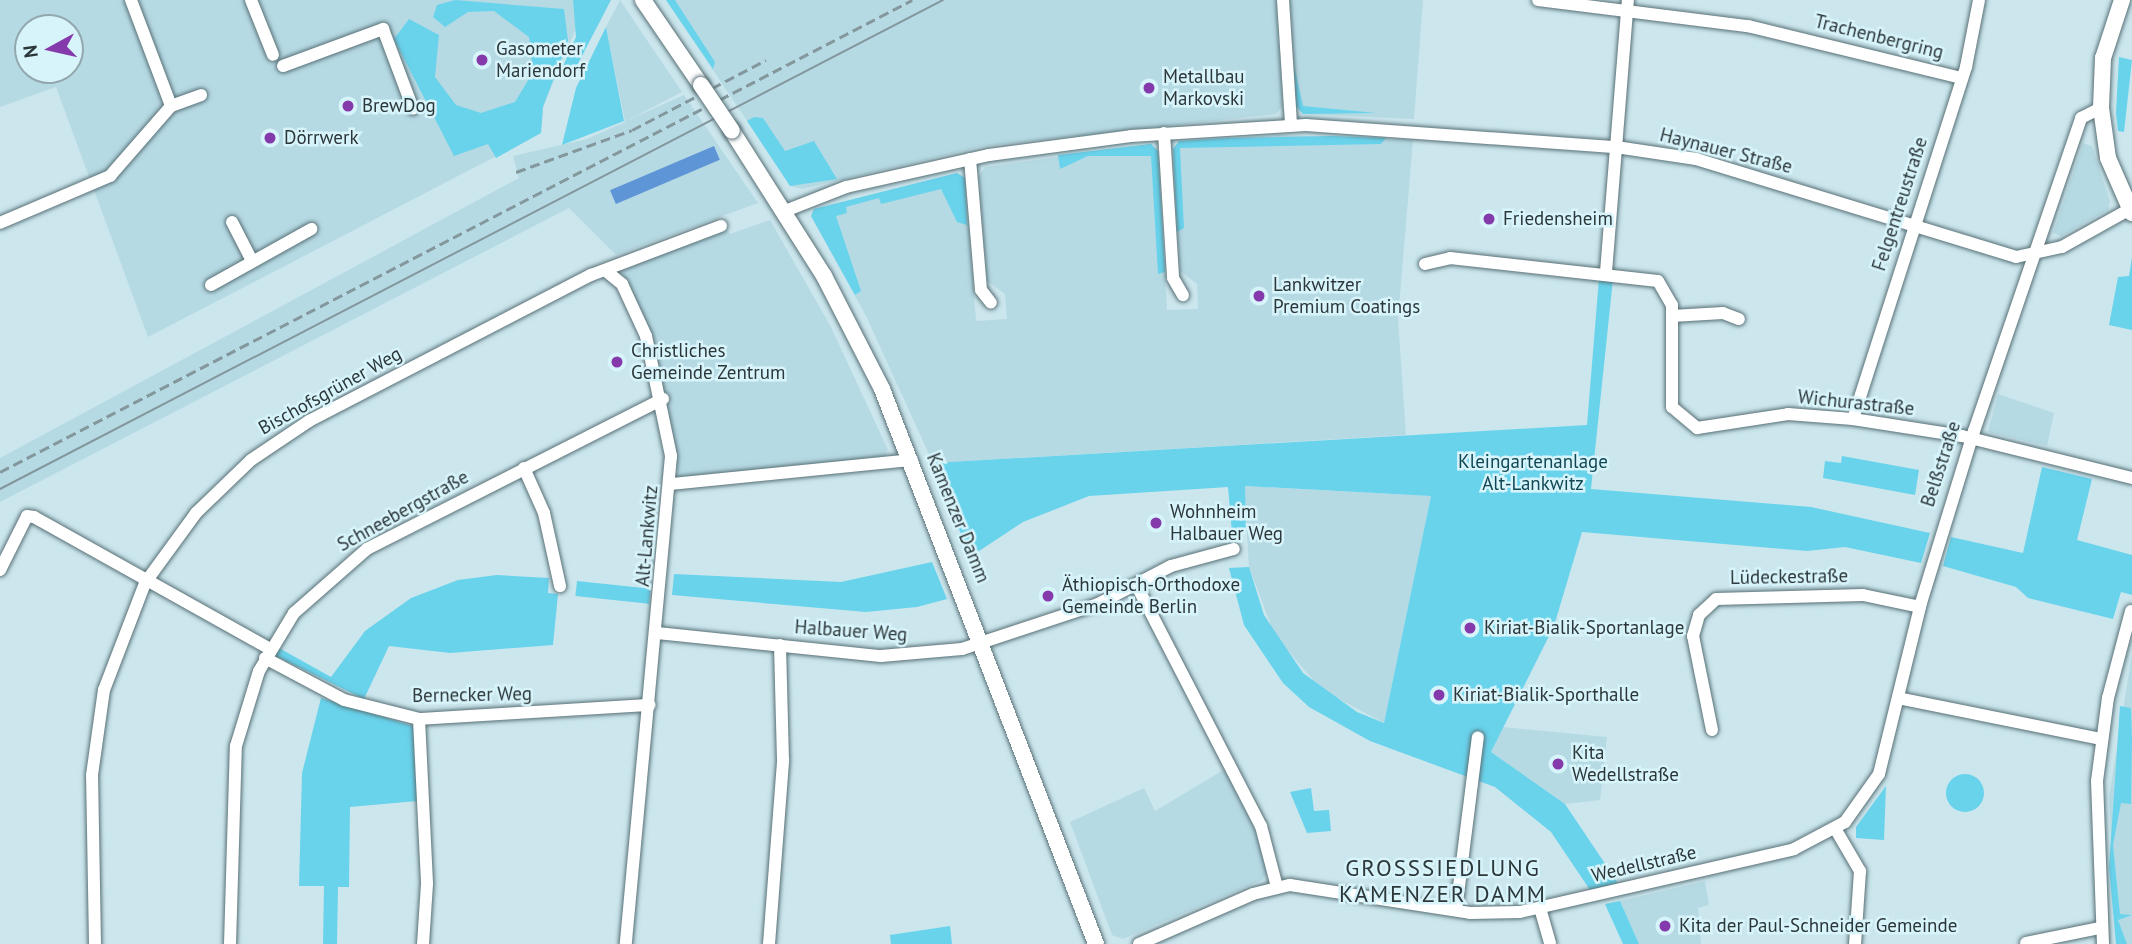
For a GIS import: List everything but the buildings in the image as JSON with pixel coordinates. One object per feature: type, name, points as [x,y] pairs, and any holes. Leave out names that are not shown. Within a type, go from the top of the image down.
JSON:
[{"type":"main road","name":"Kamenzer Damm","points":[[643,0],[785,211],[852,327],[912,460],[984,643],[1096,944]]},
{"type":"main road","points":[[2122,0],[2103,58],[2101,108],[2108,158],[2131,211]]},
{"type":"street","points":[[131,0],[171,106]]},
{"type":"street","points":[[251,0],[272,55]]},
{"type":"street","points":[[1283,0],[1291,125]]},
{"type":"street","name":"Trachenbergring","points":[[1538,0],[1628,4],[1787,34],[1962,78]]},
{"type":"street","name":"Felgentreustraße","points":[[1853,419],[1962,78],[1979,0]]},
{"type":"street","points":[[1426,264],[1450,258],[1606,272],[1628,4]]},
{"type":"street","points":[[284,66],[383,29],[413,109]]},
{"type":"street","points":[[0,223],[110,176],[171,106],[201,95]]},
{"type":"street","name":"Belßstraße","points":[[1836,830],[1877,778],[1920,607],[1972,438],[2082,116],[2101,108]]},
{"type":"street","name":"Haynauer Straße","points":[[785,211],[846,187],[970,159],[1164,133],[1291,125],[1616,147],[1728,167],[1997,255],[2033,257],[2131,211]]},
{"type":"street","points":[[1164,133],[1173,278],[1183,295]]},
{"type":"street","points":[[970,159],[981,290],[991,303]]},
{"type":"street","points":[[232,222],[251,260]]},
{"type":"street","points":[[606,271],[722,226]]},
{"type":"street","points":[[211,285],[251,260],[311,229]]},
{"type":"street","name":"Alt-Lankwitz","points":[[606,271],[622,284],[639,318],[663,399],[671,484],[626,944]]},
{"type":"street","name":"Bischofsgrüner Weg","points":[[95,944],[96,732],[113,658],[147,580],[204,505],[273,443],[606,271]]},
{"type":"street","name":"Wichurastraße","points":[[1606,272],[1658,281],[1670,298],[1670,399],[1689,425],[1721,429],[1788,414],[1853,419],[1972,438],[2132,478]]},
{"type":"street","points":[[1672,316],[1723,313],[1739,319]]},
{"type":"street","name":"Schneebergstraße","points":[[230,944],[233,762],[247,699],[268,654],[302,604],[349,562],[524,468],[663,399]]},
{"type":"street","points":[[671,484],[912,460]]},
{"type":"street","points":[[524,468],[544,513],[561,586]]},
{"type":"street","name":"Bernecker Weg","points":[[0,570],[27,516],[147,580],[344,700],[419,719],[650,705]]},
{"type":"street","name":"Halbauer Weg","points":[[657,633],[881,656],[984,643],[1137,586],[1171,566],[1234,549]]},
{"type":"street","points":[[1137,586],[1252,806],[1277,887]]},
{"type":"street","name":"Lüdeckestraße","points":[[1712,730],[1693,636],[1699,615],[1716,599],[1863,595],[1920,607]]},
{"type":"street","points":[[2103,944],[2095,842],[2102,738],[2131,611]]},
{"type":"street","points":[[769,944],[783,760],[780,645]]},
{"type":"street","points":[[1898,698],[2102,738]]},
{"type":"street","points":[[419,719],[427,887],[423,944]]},
{"type":"street","points":[[1456,910],[1464,815],[1478,737]]},
{"type":"street","points":[[1836,830],[1860,871],[1855,944]]},
{"type":"street","name":"Wedellstraße","points":[[1139,944],[1277,887],[1322,886],[1456,910],[1504,914],[1794,849],[1836,830]]},
{"type":"street","points":[[1540,908],[1550,944]]},
{"type":"street","points":[[2026,943],[2100,928]]},
{"type":"shaded area","points":[[0,0],[573,0],[577,26],[543,107],[541,133],[148,337],[56,87],[0,107]]},
{"type":"shaded area","points":[[620,0],[682,92],[626,121],[684,95],[758,203],[616,255],[569,208],[0,502],[0,458],[519,178],[513,156],[587,139],[625,122],[606,27]]},
{"type":"shaded area","points":[[666,0],[1276,0],[1283,106],[1276,114],[984,146],[802,189],[790,186],[755,117],[747,121]]},
{"type":"shaded area","points":[[1290,0],[1423,0],[1414,119],[1303,114],[1296,106]]},
{"type":"shaded area","points":[[1279,135],[1413,140],[1398,319],[1406,435],[933,463],[866,316],[811,216],[814,209],[957,173],[965,178],[976,321],[1007,319],[1005,294],[987,281],[979,176],[985,167],[1151,144],[1158,151],[1167,310],[1198,309],[1197,284],[1180,271],[1173,149],[1179,141]]},
{"type":"shaded area","points":[[2083,143],[2092,146],[2110,202],[2108,210],[2061,236],[2053,233]]},
{"type":"shaded area","points":[[714,146],[720,160],[616,204],[610,190]]},
{"type":"shaded area","points":[[770,220],[831,327],[888,450],[884,458],[679,477],[658,359],[622,271],[726,228],[730,234]]},
{"type":"shaded area","points":[[1998,394],[2054,413],[2047,446],[1988,432]]},
{"type":"shaded area","points":[[1244,486],[1431,496],[1384,723],[1322,690],[1275,636],[1249,567]]},
{"type":"shaded area","points":[[2132,654],[2132,944],[2117,944],[2109,797]]},
{"type":"shaded area","name":"Kita Wedellstraße","points":[[1503,727],[1607,737],[1600,800],[1565,804],[1491,752]]},
{"type":"shaded area","points":[[1225,769],[1257,834],[1268,872],[1262,880],[1123,939],[1112,935],[1070,822],[1144,788],[1155,811]]},
{"type":"shaded area","name":"Kita der Paul-Schneider Gemeinde","points":[[1705,881],[1709,905],[1698,908],[1701,944],[1639,944],[1620,901]]},
{"type":"green space","points":[[455,0],[564,9],[568,41],[543,107],[541,133],[496,158],[488,144],[454,156],[394,39],[409,19],[439,35],[435,77],[456,105],[481,113],[515,102],[533,72],[529,37],[494,11],[468,12],[445,27],[433,17],[437,5]]},
{"type":"green space","points":[[573,0],[611,0],[570,79],[560,73],[576,37]]},
{"type":"green space","points":[[666,0],[675,0],[715,62],[713,69]]},
{"type":"green space","points":[[606,27],[624,121],[562,145],[576,88]]},
{"type":"green space","points":[[2119,57],[2132,60],[2124,132],[2118,131],[2116,113]]},
{"type":"green space","points":[[1294,65],[1303,106],[1376,113],[1303,114],[1296,106]]},
{"type":"green space","points":[[754,117],[763,118],[785,151],[814,141],[837,179],[790,186],[747,121]]},
{"type":"green space","points":[[1229,138],[1386,138],[1381,144],[1180,148],[1184,228],[1177,232],[1173,149],[1179,141]]},
{"type":"green space","points":[[1151,144],[1158,151],[1165,272],[1158,274],[1151,156],[1088,156],[1060,169],[1058,155]]},
{"type":"green space","points":[[957,173],[965,178],[967,225],[957,222],[941,189],[881,204],[879,198],[846,207],[847,213],[836,216],[861,291],[855,295],[811,216],[814,209]]},
{"type":"green space","points":[[2132,257],[2132,330],[2109,325],[2118,277],[2129,276]]},
{"type":"green space","name":"Kleingartenanlage Alt-Lankwitz","points":[[1599,278],[1613,279],[1591,489],[1811,507],[1930,533],[1921,563],[1845,547],[1807,551],[1582,532],[1554,626],[1491,752],[1565,804],[1618,883],[1590,890],[1551,832],[1495,787],[1370,741],[1309,707],[1283,683],[1244,625],[1229,568],[1249,567],[1264,615],[1303,673],[1357,712],[1384,723],[1431,496],[1245,486],[1246,532],[1232,533],[1228,487],[1089,496],[1023,522],[970,557],[933,463],[1587,425]]},
{"type":"green space","points":[[1842,456],[1919,470],[1915,495],[1823,478],[1825,461],[1841,463]]},
{"type":"green space","points":[[2042,467],[2092,479],[2077,540],[2132,555],[2132,595],[2121,592],[2113,619],[2028,598],[2016,587],[1943,566],[1951,537],[2023,553]]},
{"type":"green space","points":[[932,562],[947,599],[917,607],[866,612],[672,595],[674,574],[841,582]]},
{"type":"green space","points":[[497,575],[549,578],[548,593],[558,594],[553,645],[450,653],[389,646],[364,699],[274,655],[279,648],[331,677],[365,631],[411,598],[458,580]]},
{"type":"green space","points":[[577,581],[651,589],[649,604],[575,596]]},
{"type":"green space","points":[[321,698],[413,726],[417,801],[350,807],[349,887],[338,887],[337,944],[323,944],[324,886],[299,886],[302,773]]},
{"type":"green space","points":[[2120,706],[2131,708],[2131,804],[2121,803],[2113,845],[2120,914],[2132,915],[2118,920],[2127,944],[2116,944],[2109,867]]},
{"type":"green space","points":[[1965,774],[1978,780],[1984,793],[1978,806],[1965,812],[1952,806],[1946,793],[1952,780]]},
{"type":"green space","points":[[1886,786],[1884,840],[1856,838],[1856,827]]},
{"type":"green space","points":[[1311,788],[1314,811],[1329,810],[1331,831],[1307,833],[1290,792]]},
{"type":"green space","points":[[1620,901],[1639,944],[1623,944],[1605,904]]},
{"type":"green space","points":[[950,926],[952,944],[891,944],[890,935]]},
{"type":"tram line","points":[[0,489],[943,0]]},
{"type":"railway","points":[[0,472],[912,0]]},
{"type":"railway","points":[[516,172],[632,130],[766,60]]},
{"type":"place","name":"Gasometer Mariendorf","points":[[482,60]]},
{"type":"place","name":"Metallbau Markovski","points":[[1149,88]]},
{"type":"place","name":"BrewDog","points":[[348,106]]},
{"type":"place","name":"Dörrwerk","points":[[270,138]]},
{"type":"place","name":"Friedensheim","points":[[1489,219]]},
{"type":"place","name":"Lankwitzer Premium Coatings","points":[[1259,296]]},
{"type":"place","name":"Christliches Gemeinde Zentrum","points":[[617,362]]},
{"type":"place","name":"Wohnheim Halbauer Weg","points":[[1156,523]]},
{"type":"place","name":"Äthiopisch-Orthodoxe Gemeinde Berlin","points":[[1048,596]]},
{"type":"place","name":"Kiriat-Bialik-Sportanlage","points":[[1470,628]]},
{"type":"place","name":"Kiriat-Bialik-Sporthalle","points":[[1439,695]]},
{"type":"place","name":"Kita Wedellstraße","points":[[1558,764]]},
{"type":"place","name":"Kita der Paul-Schneider Gemeinde","points":[[1665,926]]},
{"type":"district","name":"GROSSSIEDLUNG KAMENZER DAMM","points":[[1443,881]]}]
